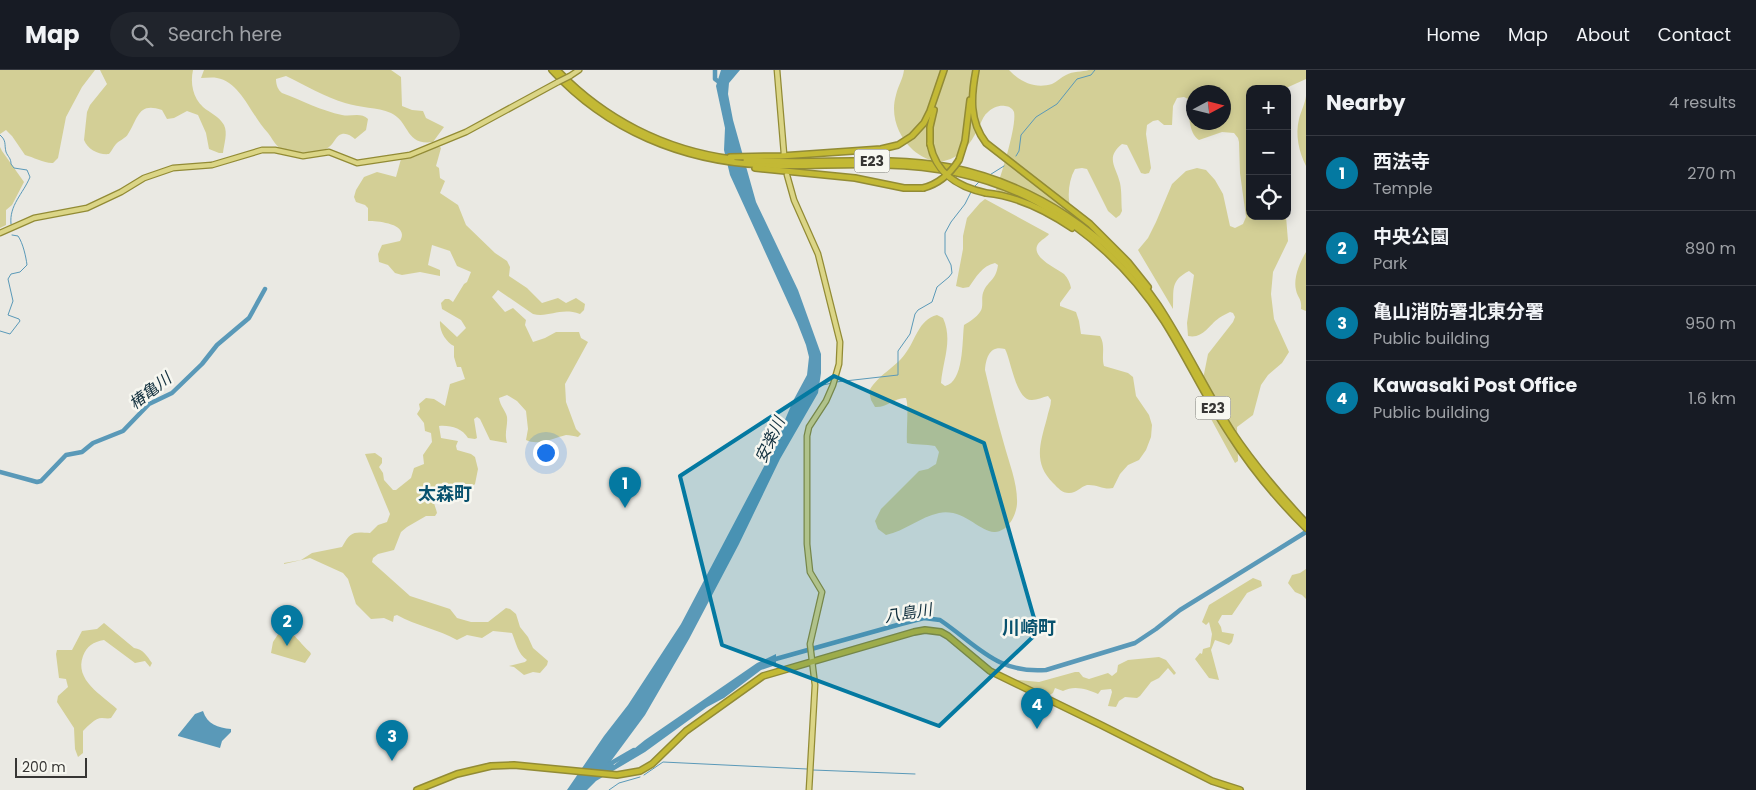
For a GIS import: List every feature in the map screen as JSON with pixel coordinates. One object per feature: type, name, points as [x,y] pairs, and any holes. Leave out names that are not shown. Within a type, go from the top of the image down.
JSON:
[{"type":"highway","name":"E23","points":[[552,70],[582,99],[615,122],[652,141],[694,156],[762,163],[905,166],[948,171],[980,177],[1024,192],[1060,212],[1089,232],[1116,255],[1157,304],[1222,416],[1267,480],[1305,525]]},
{"type":"highway","name":"E23","points":[[557,70],[594,104],[627,125],[664,142],[715,159]]},
{"type":"highway","points":[[762,163],[818,153],[892,146],[912,136],[924,123],[930,111],[945,70]]},
{"type":"highway","points":[[945,70],[931,121],[930,144],[936,162],[948,177],[962,186],[1024,202],[1069,226],[1099,248],[1135,282]]},
{"type":"highway","points":[[762,163],[817,174],[862,179],[904,188],[927,186],[942,179],[956,165],[963,152],[975,70]]},
{"type":"highway","points":[[975,70],[972,102],[973,113],[975,124],[982,138],[995,151],[1082,218],[1128,262],[1174,326],[1198,374]]},
{"type":"highway","name":"E23","points":[[990,180],[1035,201],[1070,222],[1100,245],[1135,282],[1165,322],[1212,406],[1240,450],[1278,499],[1305,525]]},
{"type":"highway","points":[[417,790],[479,767],[514,765],[617,775],[640,771],[652,764],[686,731],[764,676],[811,660],[926,630],[941,632],[948,636],[990,671],[1212,781],[1240,790]]},
{"type":"main road","points":[[0,233],[34,218],[87,208],[121,192],[144,178],[173,168],[212,165],[262,150],[276,150],[303,156],[329,152],[356,163],[410,155],[458,136],[579,70]]},
{"type":"main road","points":[[777,70],[784,154]]},
{"type":"main road","points":[[787,175],[794,200],[818,254],[837,323],[841,354],[833,385],[807,436],[808,552],[811,574],[822,592],[810,644],[815,685],[809,790]]},
{"type":"highlighted area","points":[[834,376],[984,443],[1038,632],[939,726],[722,645],[680,476]]},
{"type":"shaded area","points":[[0,70],[95,70],[82,87],[66,117],[58,158],[53,163],[25,155],[6,130],[0,134]]},
{"type":"shaded area","points":[[100,70],[193,70],[192,85],[197,99],[203,107],[220,119],[224,125],[226,135],[223,153],[209,149],[206,133],[198,115],[187,111],[174,118],[167,119],[162,110],[154,108],[148,108],[140,113],[127,135],[116,144],[109,154],[98,153],[91,149],[84,140],[87,112],[90,105],[107,84]]},
{"type":"shaded area","points":[[204,70],[391,70],[401,77],[402,106],[412,110],[423,111],[426,118],[444,127],[433,142],[417,140],[412,137],[402,122],[391,113],[351,105],[286,76],[276,79],[279,90],[282,93],[334,113],[362,116],[368,119],[366,130],[355,139],[347,134],[342,134],[338,136],[331,146],[324,150],[312,153],[291,152],[277,145],[233,86],[217,78],[201,78]]},
{"type":"shaded area","points":[[904,70],[1009,70],[1023,81],[1040,86],[1052,84],[1072,73],[1089,70],[1306,70],[1306,79],[1291,86],[1246,85],[1246,217],[1240,173],[1238,138],[1234,133],[1222,132],[1199,140],[1195,137],[1192,130],[1231,130],[1231,85],[1186,85],[1186,98],[1177,98],[1173,106],[1172,125],[1164,125],[1158,120],[1147,125],[1146,134],[1151,168],[1149,173],[1141,173],[1127,145],[1122,144],[1114,154],[1113,162],[1121,186],[1122,211],[1120,215],[1116,218],[1108,211],[1087,169],[1075,169],[1069,192],[1074,223],[1073,231],[1024,201],[996,190],[1013,128],[1013,110],[1006,106],[998,106],[992,109],[983,118],[974,137],[962,152],[944,161],[931,160],[913,150],[899,132],[894,110]]},
{"type":"shaded area","points":[[1306,96],[1306,166],[1301,155],[1297,131]]},
{"type":"shaded area","points":[[439,146],[441,148],[436,166],[439,168],[440,178],[445,181],[440,193],[458,205],[466,225],[495,253],[507,261],[510,267],[509,276],[527,288],[542,303],[558,298],[566,303],[576,298],[585,304],[584,310],[580,314],[561,312],[539,315],[533,314],[498,290],[492,297],[505,312],[513,308],[526,320],[525,325],[533,342],[556,332],[579,332],[581,338],[588,342],[565,384],[566,402],[576,429],[581,434],[578,437],[566,435],[541,442],[526,440],[528,429],[526,411],[517,401],[507,395],[499,398],[507,417],[507,443],[490,440],[480,419],[477,417],[474,419],[477,438],[475,439],[468,438],[455,428],[439,426],[441,438],[458,441],[457,450],[475,457],[478,469],[475,484],[470,489],[451,498],[444,488],[436,487],[433,493],[437,513],[435,516],[426,516],[407,527],[401,532],[394,550],[378,554],[373,558],[372,562],[410,596],[450,609],[457,618],[471,622],[488,622],[506,608],[510,609],[516,614],[520,627],[528,637],[533,648],[548,661],[540,673],[533,672],[524,675],[514,667],[509,666],[527,660],[519,651],[512,633],[493,631],[482,638],[467,635],[457,640],[397,615],[394,616],[393,622],[384,618],[371,619],[356,604],[348,579],[343,573],[310,558],[284,564],[301,560],[312,553],[342,547],[350,535],[370,533],[378,525],[387,522],[390,514],[365,454],[375,453],[382,458],[382,463],[379,467],[383,473],[384,480],[393,490],[396,490],[411,478],[414,468],[424,464],[423,455],[432,442],[431,433],[425,431],[424,423],[417,414],[420,409],[419,404],[426,398],[434,399],[445,406],[450,384],[465,379],[461,367],[457,367],[454,357],[454,346],[444,336],[440,321],[457,337],[466,328],[461,320],[442,309],[441,303],[445,299],[453,302],[467,282],[471,272],[457,266],[450,251],[432,245],[428,265],[440,270],[440,276],[420,272],[402,275],[395,273],[388,265],[379,262],[378,254],[382,245],[400,241],[401,231],[392,225],[368,221],[368,208],[356,202],[354,197],[364,177],[377,172],[396,177],[401,159],[414,157]]},
{"type":"shaded area","points":[[0,147],[24,182],[12,205],[6,210],[6,225],[0,228]]},
{"type":"shaded area","points":[[1197,168],[1206,170],[1215,180],[1223,194],[1230,226],[1235,228],[1243,224],[1246,217],[1246,220],[1286,220],[1288,241],[1273,272],[1271,294],[1274,319],[1289,352],[1282,363],[1268,375],[1261,385],[1253,415],[1237,427],[1238,461],[1235,463],[1204,406],[1201,389],[1208,354],[1235,317],[1230,312],[1219,318],[1202,334],[1188,336],[1187,323],[1194,275],[1189,271],[1176,282],[1173,291],[1173,309],[1138,250],[1148,238],[1172,184],[1186,171]]},
{"type":"shaded area","points":[[985,199],[1049,234],[1038,244],[1036,249],[1041,258],[1067,277],[1071,288],[1060,303],[1060,306],[1076,312],[1081,334],[1100,336],[1103,344],[1104,366],[1128,373],[1133,377],[1136,396],[1149,415],[1152,425],[1151,437],[1146,450],[1139,460],[1128,465],[1120,474],[1113,488],[1087,485],[1072,493],[1062,491],[1047,476],[1040,460],[1042,436],[1051,400],[1048,396],[1034,400],[1026,399],[1018,387],[1005,349],[992,350],[986,361],[985,370],[1016,489],[1017,504],[1011,522],[1004,529],[995,532],[983,529],[964,517],[948,512],[932,515],[886,535],[878,529],[875,521],[881,509],[919,471],[928,469],[936,464],[939,452],[935,446],[907,443],[906,398],[875,407],[869,391],[909,349],[921,326],[937,315],[943,318],[947,334],[941,383],[945,386],[956,377],[961,360],[964,325],[979,314],[983,293],[993,278],[998,265],[995,263],[990,264],[983,269],[969,287],[956,286],[967,218]]},
{"type":"shaded area","points":[[1306,252],[1306,311],[1301,309],[1295,280],[1301,260]]},
{"type":"shaded area","points":[[1306,569],[1306,599],[1295,592],[1288,583],[1292,575]]},
{"type":"shaded area","points":[[1253,578],[1261,581],[1262,586],[1247,593],[1232,615],[1222,615],[1218,622],[1222,632],[1234,634],[1229,645],[1215,640],[1211,650],[1219,680],[1209,678],[1195,659],[1200,653],[1202,654],[1203,649],[1210,647],[1212,634],[1209,622],[1206,625],[1202,622],[1209,605]]},
{"type":"shaded area","points":[[104,623],[134,648],[142,651],[152,663],[150,667],[145,661],[135,663],[104,640],[94,643],[86,650],[81,665],[86,680],[117,709],[111,718],[97,719],[83,731],[83,753],[78,757],[75,749],[74,728],[57,702],[58,696],[68,687],[66,679],[59,678],[56,654],[57,650],[72,650],[82,631],[97,629]]},
{"type":"shaded area","points":[[282,628],[293,635],[310,652],[311,654],[305,663],[271,653],[273,642]]},
{"type":"shaded area","points":[[1159,657],[1166,660],[1176,673],[1174,675],[1168,668],[1159,678],[1151,682],[1140,696],[1137,698],[1125,697],[1119,701],[1116,707],[1108,706],[1112,692],[1111,689],[1101,690],[1098,694],[1080,688],[1063,691],[1055,688],[1053,693],[1048,696],[1009,679],[1039,682],[1075,672],[1079,672],[1083,677],[1089,679],[1108,673],[1112,676],[1117,672],[1118,665],[1128,660]]},
{"type":"water","points":[[721,70],[740,70],[729,83],[728,94],[733,120],[756,202],[798,290],[821,354],[818,393],[780,459],[739,544],[689,639],[645,715],[611,761],[614,765],[645,740],[757,663],[776,654],[776,665],[761,670],[724,698],[707,707],[645,752],[596,781],[587,790],[567,790],[628,705],[681,624],[770,455],[793,401],[807,375],[809,357],[806,345],[730,175],[724,150],[725,128],[716,86]]},
{"type":"water","points":[[203,711],[210,722],[222,728],[231,729],[231,732],[222,741],[220,748],[178,736],[195,714]]},
{"type":"waterway","points":[[715,70],[715,79],[719,82]]},
{"type":"waterway","points":[[1016,156],[1019,151],[1021,135],[1036,117],[1057,104],[1077,79],[1091,75],[1095,70]]},
{"type":"waterway","points":[[0,135],[4,141],[11,164],[14,168],[27,170],[30,177],[14,205],[11,224]]},
{"type":"waterway","points":[[988,176],[1004,166]]},
{"type":"waterway","points":[[974,187],[980,181]]},
{"type":"waterway","points":[[836,382],[898,375],[898,351],[910,334],[915,314],[918,310],[932,302],[937,287],[952,273],[951,265],[945,253],[945,233],[965,204],[972,190]]},
{"type":"waterway","points":[[0,331],[10,334],[20,321],[8,315],[13,301],[8,279],[11,274],[20,272],[27,265],[20,239],[18,236],[12,235]]},
{"type":"waterway","name":"椿亀川","points":[[0,472],[37,482],[41,481],[66,455],[82,452],[93,443],[123,431],[149,404],[172,393],[202,364],[217,345],[249,318],[265,289]]},
{"type":"waterway","points":[[819,386],[832,383]]},
{"type":"waterway","name":"八島川","points":[[772,660],[924,618],[940,620],[977,648],[1001,663],[1029,670],[1046,670],[1135,643],[1180,610],[1306,532]]},
{"type":"waterway","name":"八島川","points":[[608,765],[634,750]]},
{"type":"waterway","points":[[644,775],[663,762],[807,769]]},
{"type":"waterway","points":[[813,770],[915,774]]},
{"type":"waterway","points":[[609,790],[619,783],[640,777]]},
{"type":"place","name":"西法寺","points":[[625,508]]},
{"type":"place","name":"中央公園","points":[[287,646]]},
{"type":"place","name":"Kawasaki Post Office","points":[[1037,729]]},
{"type":"place","name":"亀山消防署北東分署","points":[[392,761]]},
{"type":"district","name":"太森町","points":[[445,493]]},
{"type":"district","name":"川崎町","points":[[1029,627]]},
{"type":"water label","name":"安楽川","points":[[770,440]]}]
